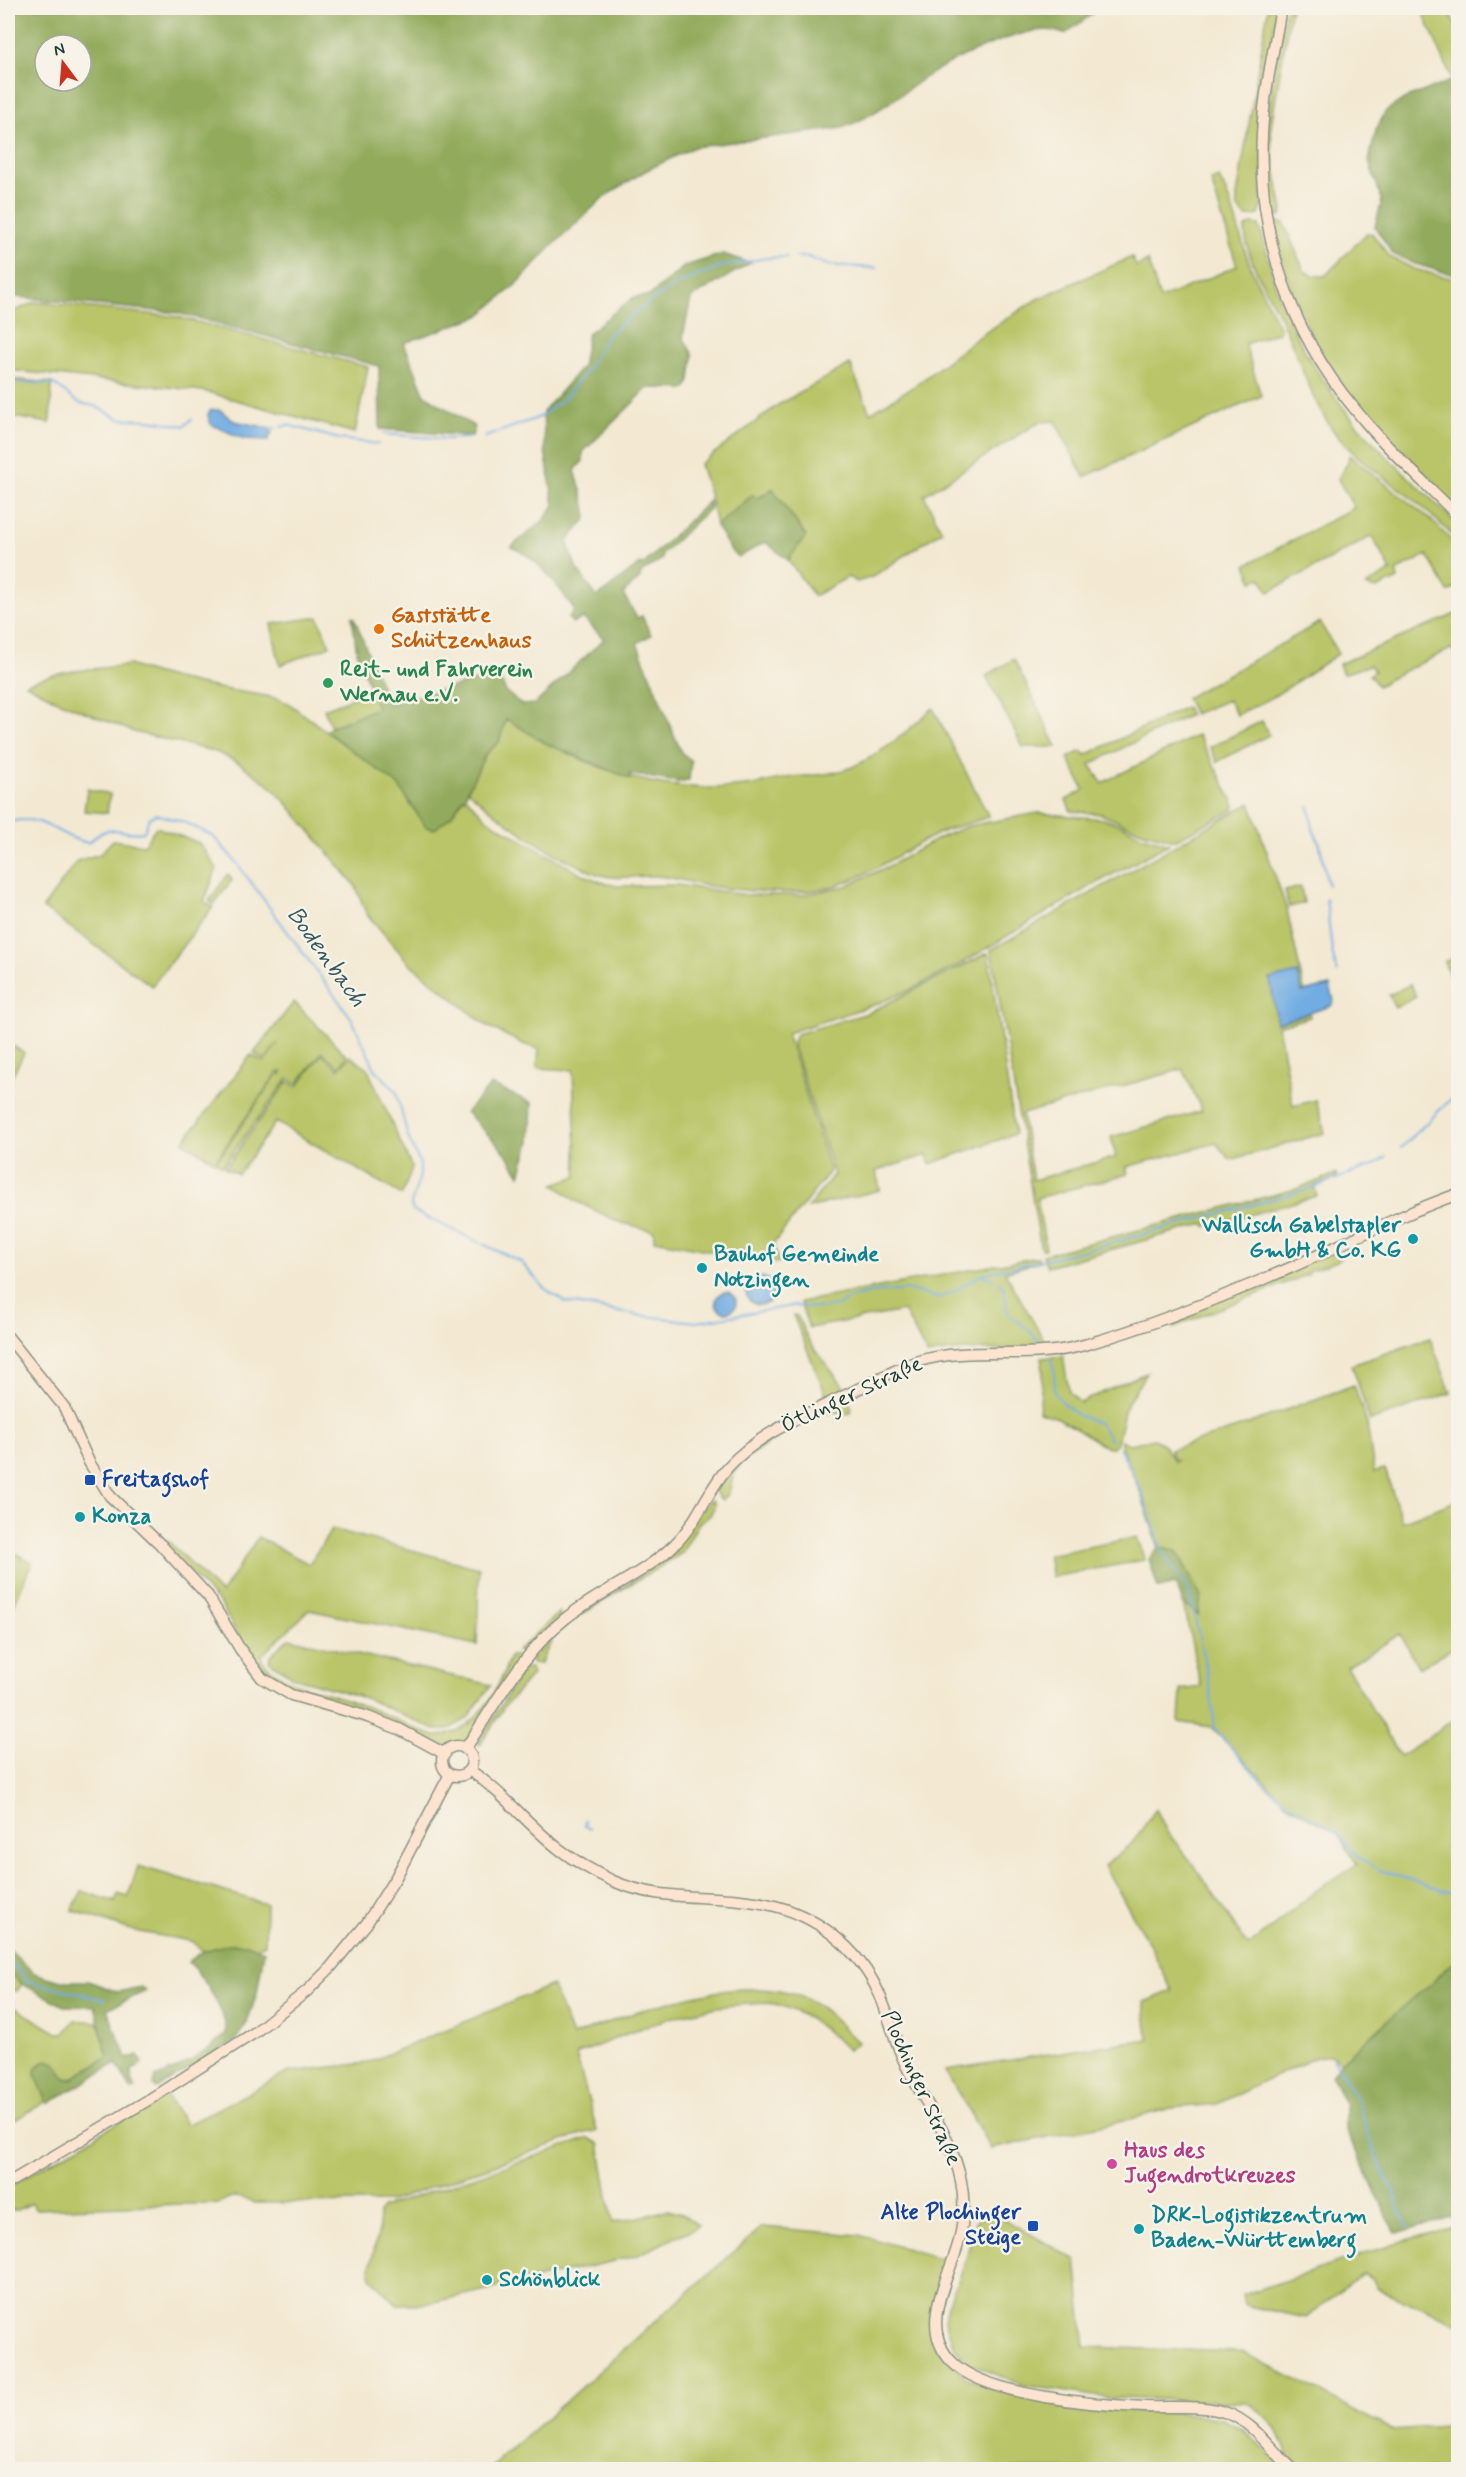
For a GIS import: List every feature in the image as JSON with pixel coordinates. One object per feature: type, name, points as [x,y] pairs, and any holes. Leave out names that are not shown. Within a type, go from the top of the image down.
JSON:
[{"type":"main road","points":[[1281,8],[1264,108],[1262,156],[1267,219],[1283,283],[1311,347],[1341,392],[1371,428],[1458,516]]},
{"type":"main road","name":"Ötlinger Straße","points":[[465,1749],[531,1653],[551,1630],[568,1616],[639,1572],[676,1544],[714,1484],[743,1452],[771,1433],[892,1372],[940,1355],[1052,1352],[1083,1346],[1268,1277],[1458,1194]]},
{"type":"main road","points":[[8,1337],[64,1407],[101,1484],[208,1596],[250,1664],[275,1687],[291,1695],[382,1722],[414,1736],[445,1754]]},
{"type":"main road","points":[[454,1747],[465,1749],[472,1759],[469,1770],[463,1775],[450,1774],[443,1766],[445,1754],[454,1747]]},
{"type":"main road","name":"Plochinger Straße","points":[[469,1770],[507,1800],[558,1848],[585,1866],[614,1881],[639,1891],[664,1895],[775,1906],[812,1921],[855,1954],[869,1973],[882,1999],[908,2070],[948,2140],[958,2166],[964,2209],[954,2259],[938,2303],[936,2328],[950,2360],[965,2373],[990,2385],[1061,2398],[1118,2406],[1221,2411],[1249,2425],[1294,2469]]},
{"type":"main road","points":[[8,2183],[150,2099],[254,2033],[301,1997],[330,1968],[367,1923],[396,1877],[450,1774]]},
{"type":"green space","points":[[9,8],[1100,8],[1065,34],[1049,30],[1034,31],[1001,40],[966,55],[924,78],[875,112],[842,128],[694,147],[645,171],[604,197],[548,250],[519,282],[479,316],[404,343],[425,395],[475,427],[472,436],[380,429],[379,366],[178,313],[8,296]]},
{"type":"green space","points":[[1268,8],[1277,8],[1265,82],[1262,206],[1259,215],[1246,217],[1237,207],[1237,196]]},
{"type":"green space","points":[[1286,8],[1291,8],[1271,125],[1272,153],[1283,211],[1281,216],[1275,216],[1269,212],[1265,138]]},
{"type":"green space","points":[[1421,8],[1448,8],[1458,32],[1458,78],[1453,81]]},
{"type":"green space","points":[[1458,78],[1458,276],[1415,264],[1393,254],[1375,227],[1382,200],[1369,161],[1376,130],[1386,111],[1404,99]]},
{"type":"green space","points":[[1219,178],[1232,207],[1247,257],[1280,329],[1279,332],[1245,344],[1261,396],[1084,477],[1055,421],[1039,422],[924,495],[942,531],[872,577],[857,582],[848,577],[814,596],[788,560],[805,536],[772,489],[756,500],[753,495],[716,526],[700,464],[778,405],[850,364],[870,413],[916,385],[977,338],[1037,299],[1132,257],[1136,267],[1148,261],[1160,299],[1237,266],[1211,181]]},
{"type":"green space","points":[[1277,222],[1284,223],[1304,271],[1313,276],[1325,276],[1366,234],[1372,233],[1390,257],[1414,269],[1458,280],[1458,510],[1372,424],[1347,393],[1321,354],[1301,313],[1285,271],[1273,226]]},
{"type":"green space","points":[[1252,224],[1259,225],[1283,307],[1322,379],[1374,443],[1458,526],[1458,541],[1419,504],[1355,454],[1341,441],[1326,420],[1253,262],[1245,228]]},
{"type":"green space","points":[[723,254],[750,263],[691,298],[683,337],[693,355],[690,381],[686,389],[648,388],[583,452],[583,461],[575,470],[587,518],[567,542],[577,569],[597,597],[640,564],[643,565],[709,501],[710,508],[662,554],[662,559],[641,573],[640,578],[623,594],[637,618],[642,616],[651,635],[637,643],[681,752],[691,761],[689,780],[678,782],[629,774],[631,779],[547,744],[506,719],[499,742],[485,755],[465,796],[451,816],[435,829],[426,827],[398,785],[326,731],[377,708],[357,653],[352,617],[354,617],[388,704],[498,675],[506,692],[522,705],[535,704],[604,639],[583,618],[573,623],[568,618],[575,610],[554,582],[539,565],[511,547],[544,520],[554,505],[545,451],[543,412],[582,367],[588,333],[634,297],[649,296],[685,266]]},
{"type":"green space","points":[[35,302],[178,317],[368,367],[355,433],[203,391],[8,370],[8,314]]},
{"type":"green space","points":[[8,379],[52,383],[50,423],[8,416]]},
{"type":"green space","points":[[1349,455],[1430,519],[1458,547],[1458,587],[1448,592],[1427,555],[1396,571],[1398,579],[1376,589],[1366,586],[1391,571],[1372,536],[1269,592],[1261,578],[1253,581],[1246,565],[1354,508],[1338,479],[1348,462]]},
{"type":"green space","points":[[773,489],[806,536],[788,560],[765,542],[739,557],[731,551],[716,526],[753,495],[757,499]]},
{"type":"green space","points":[[1458,613],[1458,661],[1453,648],[1378,686],[1369,675],[1374,671],[1370,665],[1343,674],[1339,664]]},
{"type":"green space","points":[[318,617],[330,646],[280,665],[271,624]]},
{"type":"green space","points":[[1320,622],[1338,654],[1273,697],[1237,715],[1228,700],[1194,714],[1186,698]]},
{"type":"green space","points":[[1014,659],[1057,747],[1023,747],[986,676]]},
{"type":"green space","points":[[129,665],[179,680],[266,696],[288,703],[399,785],[411,806],[451,816],[465,796],[488,820],[574,870],[598,881],[617,886],[677,885],[747,895],[804,895],[846,886],[891,865],[939,838],[968,826],[1038,813],[1104,819],[1140,835],[1169,844],[1091,886],[962,963],[912,989],[876,1004],[787,1033],[830,1171],[773,1244],[779,1262],[776,1263],[654,1240],[654,1231],[619,1222],[576,1201],[554,1184],[577,1176],[573,1070],[537,1068],[539,1049],[523,1044],[487,1026],[409,963],[366,913],[355,885],[285,801],[269,785],[239,763],[216,752],[134,732],[58,701],[26,684],[52,675]]},
{"type":"green space","points":[[371,691],[378,708],[331,727],[324,709]]},
{"type":"green space","points":[[1186,707],[1190,715],[1090,764],[1102,783],[1198,735],[1233,801],[1235,806],[1233,810],[1175,840],[1141,831],[1101,814],[1071,811],[1066,800],[1084,790],[1068,758],[1082,751],[1086,755]]},
{"type":"green space","points":[[933,708],[989,817],[937,834],[856,878],[827,888],[799,892],[753,891],[662,877],[601,875],[558,855],[526,836],[467,790],[485,755],[499,742],[506,718],[565,752],[624,776],[654,783],[719,788],[754,785],[844,770],[863,762],[884,748]]},
{"type":"green space","points":[[1262,721],[1269,735],[1217,762],[1210,747]]},
{"type":"green space","points":[[87,789],[110,794],[107,813],[84,811]]},
{"type":"green space","points":[[1250,803],[1287,910],[1310,1017],[1278,1026],[1293,1106],[1316,1100],[1325,1133],[1230,1160],[1216,1143],[1126,1167],[1128,1174],[1037,1198],[1046,1249],[1041,1249],[991,950]],"holes":[[[1183,1069],[1202,1111],[1111,1137],[1116,1157],[1033,1180],[1022,1114]]]},
{"type":"green space","points":[[156,827],[199,843],[217,868],[204,902],[213,907],[152,986],[43,908],[77,861],[100,854],[113,840],[144,845]]},
{"type":"green space","points":[[228,874],[232,880],[214,904],[209,901]]},
{"type":"green space","points":[[1301,887],[1304,903],[1289,907],[1285,891]]},
{"type":"green space","points":[[988,953],[1015,1134],[930,1164],[927,1155],[876,1171],[880,1190],[808,1208],[834,1174],[794,1049],[793,1042],[796,1034],[868,1013]]},
{"type":"green space","points":[[1458,956],[1458,976],[1451,979],[1444,962]]},
{"type":"green space","points":[[1411,984],[1416,997],[1395,1008],[1389,995]]},
{"type":"green space","points":[[294,1002],[347,1056],[339,1067],[322,1052],[297,1084],[288,1078],[223,1166],[216,1162],[278,1073],[281,1075],[283,1071],[278,1072],[215,1161],[183,1142],[251,1055],[264,1062],[278,1043],[265,1060],[254,1053]]},
{"type":"green space","points":[[8,1043],[24,1053],[8,1084]]},
{"type":"green space","points":[[322,1054],[338,1069],[350,1056],[367,1068],[412,1168],[402,1195],[276,1122],[238,1174],[225,1168],[288,1081],[297,1087]]},
{"type":"green space","points":[[491,1085],[532,1103],[530,1142],[520,1175],[505,1152],[466,1112]]},
{"type":"green space","points":[[1336,1174],[1337,1178],[1314,1186],[1317,1196],[1206,1227],[1204,1224],[1047,1267],[1043,1255],[1296,1189]]},
{"type":"green space","points":[[1336,1253],[1341,1257],[1337,1261],[1309,1271],[1309,1274],[1173,1327],[1173,1318],[1320,1257]]},
{"type":"green space","points":[[1038,1257],[1040,1261],[1005,1272],[1049,1349],[973,1350],[927,1355],[904,1311],[809,1328],[800,1302]]},
{"type":"green space","points":[[793,1315],[797,1316],[810,1343],[844,1387],[841,1393],[828,1400]]},
{"type":"green space","points":[[1430,1338],[1451,1393],[1370,1421],[1352,1365]]},
{"type":"green space","points":[[1063,1356],[1069,1392],[1080,1403],[1147,1372],[1125,1407],[1117,1443],[1113,1448],[1108,1448],[1058,1418],[1039,1412],[1043,1370],[1041,1358]]},
{"type":"green space","points":[[1354,1385],[1367,1423],[1374,1472],[1385,1469],[1402,1522],[1458,1500],[1458,1645],[1419,1668],[1400,1634],[1347,1667],[1400,1756],[1455,1719],[1458,1724],[1458,1959],[1341,2062],[1331,2055],[1316,2057],[1217,2104],[1171,2108],[1123,2121],[991,2149],[945,2070],[1148,2039],[1144,2002],[1172,1991],[1151,1947],[1104,1866],[1133,1842],[1156,1809],[1167,1832],[1194,1865],[1248,1946],[1317,1890],[1357,1864],[1337,1833],[1287,1804],[1211,1727],[1179,1722],[1181,1690],[1201,1687],[1183,1603],[1198,1615],[1177,1552],[1159,1548],[1141,1494],[1121,1447],[1121,1440],[1129,1444],[1154,1439],[1163,1444],[1175,1462],[1177,1460],[1174,1459],[1170,1450]]},
{"type":"green space","points":[[848,1400],[852,1408],[851,1413],[823,1414],[782,1435],[737,1468],[726,1497],[722,1500],[714,1491],[735,1465],[762,1442],[790,1426]]},
{"type":"green space","points":[[711,1499],[715,1505],[711,1514],[699,1523],[682,1553],[572,1620],[555,1634],[540,1664],[532,1663],[531,1659],[563,1624],[640,1576]]},
{"type":"green space","points":[[332,1529],[479,1568],[477,1645],[309,1610],[262,1655],[262,1661],[281,1677],[292,1682],[361,1705],[433,1736],[461,1729],[472,1720],[492,1697],[510,1656],[515,1656],[519,1659],[484,1718],[460,1744],[442,1746],[288,1689],[263,1671],[245,1649],[221,1605],[164,1545],[168,1541],[221,1594],[258,1537],[309,1564]]},
{"type":"green space","points":[[1137,1537],[1145,1560],[1052,1577],[1048,1555]]},
{"type":"green space","points":[[1159,1548],[1177,1551],[1201,1597],[1198,1615],[1183,1603],[1176,1584],[1158,1588],[1149,1559]]},
{"type":"green space","points":[[8,1549],[32,1562],[12,1610],[8,1608]]},
{"type":"green space","points":[[559,1613],[560,1618],[526,1653],[517,1651]]},
{"type":"green space","points":[[289,1638],[491,1685],[467,1719],[448,1730],[435,1730],[368,1699],[293,1677],[269,1661],[270,1656]]},
{"type":"green space","points":[[524,1668],[530,1668],[532,1675],[504,1707],[480,1745],[478,1742]]},
{"type":"green space","points":[[138,1866],[266,1904],[265,1944],[256,1948],[229,1945],[203,1951],[191,1941],[134,1931],[72,1910],[82,1891],[115,1902],[118,1894],[128,1897]]},
{"type":"green space","points":[[230,1944],[246,1944],[264,1951],[257,1993],[247,2023],[234,2042],[157,2088],[153,2085],[155,2078],[193,2060],[226,2034],[223,2016],[218,2006],[207,1986],[188,1962],[203,1951]]},
{"type":"green space","points":[[8,1948],[34,1973],[61,1981],[88,1981],[118,1992],[141,1987],[146,1991],[107,2009],[127,2059],[138,2055],[142,2063],[132,2070],[132,2079],[136,2089],[132,2090],[116,2063],[48,2104],[35,2073],[36,2067],[47,2060],[56,2063],[65,2079],[72,2079],[108,2057],[95,2006],[64,2006],[22,1984],[8,1972]]},
{"type":"green space","points":[[1458,1959],[1458,2215],[1396,2233],[1345,2129],[1345,2105],[1332,2075],[1341,2062]]},
{"type":"green space","points":[[8,1972],[22,1984],[17,1991],[8,1990]]},
{"type":"green space","points":[[552,1985],[572,2036],[628,2015],[691,1996],[756,1989],[786,1992],[813,2002],[831,2015],[858,2042],[848,2050],[823,2028],[786,2007],[772,2003],[729,2005],[662,2021],[576,2055],[597,2131],[585,2133],[389,2202],[254,2203],[236,2197],[219,2204],[36,2209],[31,2203],[17,2210],[8,2210],[8,2187],[166,2095],[186,2125],[289,2072],[367,2063]]},
{"type":"green space","points":[[14,2007],[57,2033],[64,2033],[75,2020],[98,2022],[108,2057],[72,2079],[35,2073],[47,2101],[8,2124],[8,2012]]},
{"type":"green space","points":[[589,2138],[599,2144],[613,2223],[668,2210],[683,2214],[699,2226],[636,2256],[425,2304],[397,2304],[371,2277],[370,2267],[379,2230],[379,2211],[382,2208]]},
{"type":"green space","points":[[990,2214],[1004,2219],[1076,2260],[1085,2347],[1243,2352],[1392,2430],[1457,2425],[1458,2469],[1306,2469],[1288,2455],[1280,2435],[1270,2420],[1247,2402],[1108,2398],[1022,2385],[966,2362],[953,2345],[945,2320],[948,2304],[966,2260],[976,2220]]},
{"type":"green space","points":[[1458,2225],[1458,2324],[1377,2288],[1373,2279],[1363,2273],[1306,2318],[1244,2305],[1242,2295]]},
{"type":"green space","points":[[762,2227],[859,2235],[949,2261],[932,2324],[963,2376],[992,2389],[1036,2401],[1089,2408],[1195,2414],[1221,2419],[1242,2429],[1287,2469],[488,2470]]},
{"type":"water","points":[[211,410],[220,410],[234,421],[270,428],[272,433],[268,440],[244,439],[212,425],[208,414]]},
{"type":"water","points":[[1298,973],[1302,992],[1330,986],[1334,1001],[1331,1006],[1277,1023],[1270,979]]},
{"type":"water","points":[[760,1277],[770,1281],[774,1291],[770,1301],[760,1305],[750,1301],[746,1291],[750,1281]]},
{"type":"water","points":[[722,1292],[730,1292],[736,1298],[736,1306],[730,1312],[722,1312],[716,1306],[716,1298]]},
{"type":"waterway","points":[[485,437],[540,417],[563,400],[588,369],[607,336],[642,307],[676,285],[718,267],[767,258],[787,257]]},
{"type":"waterway","points":[[796,257],[808,257],[827,265],[877,268]]},
{"type":"waterway","points":[[8,382],[54,384],[79,403],[95,406],[120,419],[150,420],[184,426],[192,419]]},
{"type":"waterway","points":[[281,427],[288,425],[339,439],[378,444]]},
{"type":"waterway","points":[[270,428],[276,428]]},
{"type":"waterway","points":[[384,434],[446,439],[468,438]]},
{"type":"waterway","points":[[1309,806],[1328,885]]},
{"type":"waterway","name":"Bodenbach","points":[[8,822],[32,820],[88,843],[110,830],[144,832],[149,818],[156,814],[184,822],[213,836],[236,862],[352,1019],[375,1069],[396,1091],[408,1137],[420,1164],[420,1176],[411,1204],[413,1211],[521,1262],[544,1288],[564,1302],[636,1315],[696,1322],[792,1306],[824,1308],[840,1305],[847,1299],[870,1293],[910,1290],[938,1298],[953,1292],[982,1274],[993,1280]]},
{"type":"waterway","points":[[1326,898],[1337,973]]},
{"type":"waterway","points":[[1401,1148],[1451,1099]]},
{"type":"waterway","points":[[982,1274],[1086,1250],[1306,1190],[1371,1166],[1387,1157]]},
{"type":"waterway","points":[[999,1283],[1004,1287],[1008,1314],[1029,1330],[1042,1346]]},
{"type":"waterway","points":[[1051,1360],[1055,1393],[1077,1415],[1099,1423],[1112,1442]]},
{"type":"waterway","points":[[1120,1448],[1142,1492],[1163,1553],[1189,1592],[1210,1687],[1215,1729],[1262,1782],[1289,1804],[1326,1825],[1342,1838],[1359,1858],[1379,1870],[1458,1894]]},
{"type":"waterway","points":[[585,1821],[584,1826],[590,1828]]},
{"type":"waterway","points":[[8,1958],[28,1981],[105,2000]]},
{"type":"waterway","points":[[1333,2058],[1358,2100],[1371,2143],[1408,2227]]},
{"type":"place","name":"Gaststätte Schützenhaus","points":[[379,629]]},
{"type":"place","name":"Reit- und Fahrverein Wernau e.V.","points":[[328,683]]},
{"type":"place","name":"Wallisch Gabelstapler GmbH & Co. KG","points":[[1413,1239]]},
{"type":"place","name":"Bauhof Gemeinde Notzingen","points":[[702,1268]]},
{"type":"place","name":"Freitagshof","points":[[90,1480]]},
{"type":"place","name":"Konza","points":[[80,1517]]},
{"type":"place","name":"Haus des Jugendrotkreuzes","points":[[1112,2164]]},
{"type":"place","name":"Alte Plochinger Steige","points":[[1033,2226]]},
{"type":"place","name":"DRK-Logistikzentrum Baden-Württemberg","points":[[1139,2229]]},
{"type":"place","name":"Schönblick","points":[[487,2280]]}]
